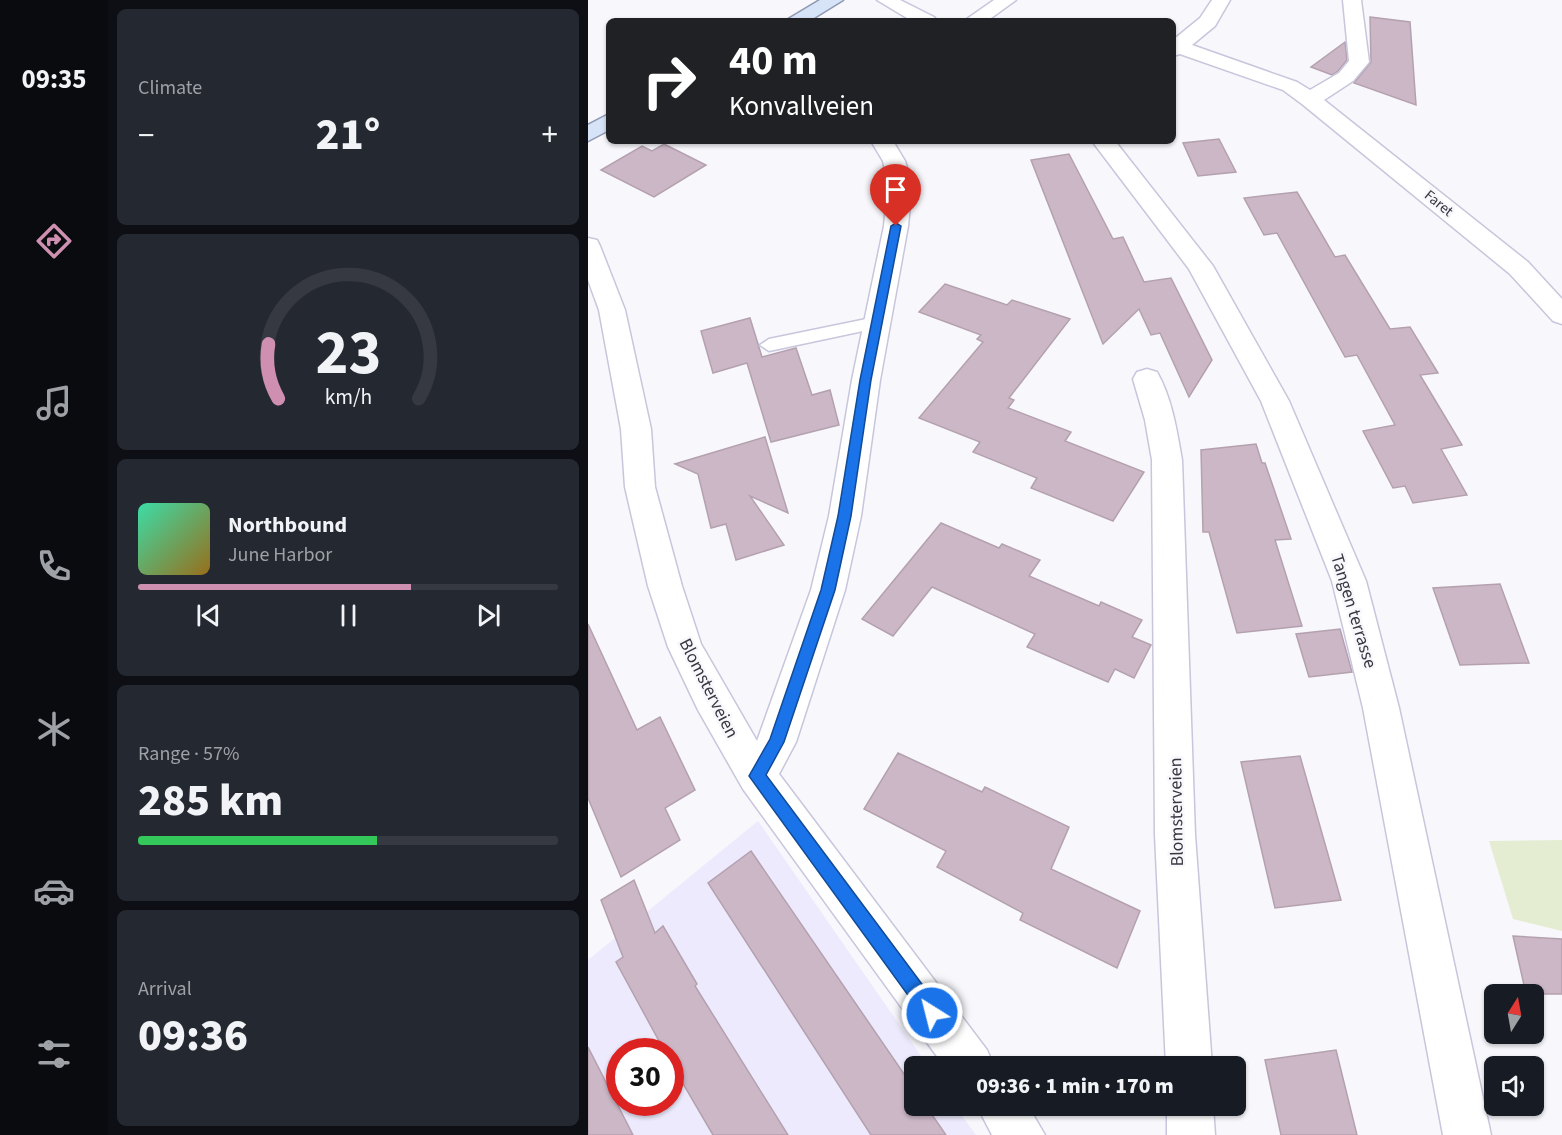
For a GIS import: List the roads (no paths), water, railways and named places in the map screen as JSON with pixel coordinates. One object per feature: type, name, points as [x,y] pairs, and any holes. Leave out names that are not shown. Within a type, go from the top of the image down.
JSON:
[{"type":"main road","points":[[801,18],[834,0]]},
{"type":"main road","points":[[588,134],[606,124]]},
{"type":"street","points":[[886,0],[921,18]]},
{"type":"street","points":[[979,18],[1007,0]]},
{"type":"street","points":[[1176,49],[1208,22],[1221,0]]},
{"type":"street","points":[[1310,99],[1346,77],[1359,62],[1352,0]]},
{"type":"street","name":"Faret","points":[[1176,49],[1290,86],[1310,99],[1519,268],[1562,315]]},
{"type":"street","points":[[757,776],[777,742],[828,590],[845,516],[876,323],[896,226],[900,184],[894,161],[884,144]]},
{"type":"street","name":"Tangen terrasse","points":[[1106,144],[1125,166],[1200,266],[1275,401],[1349,580],[1386,731],[1467,1135]]},
{"type":"street","name":"Blomsterveien","points":[[588,246],[599,308],[636,429],[640,487],[665,586],[685,647],[711,698],[757,776],[964,1056]]},
{"type":"street","name":"Blomsterveien","points":[[1147,379],[1160,420],[1167,459],[1173,652],[1175,835],[1188,1056]]},
{"type":"street","points":[[1007,1116],[1021,1135]]},
{"type":"street","points":[[1190,1116],[1191,1135]]},
{"type":"lane","points":[[769,345],[876,323]]}]
